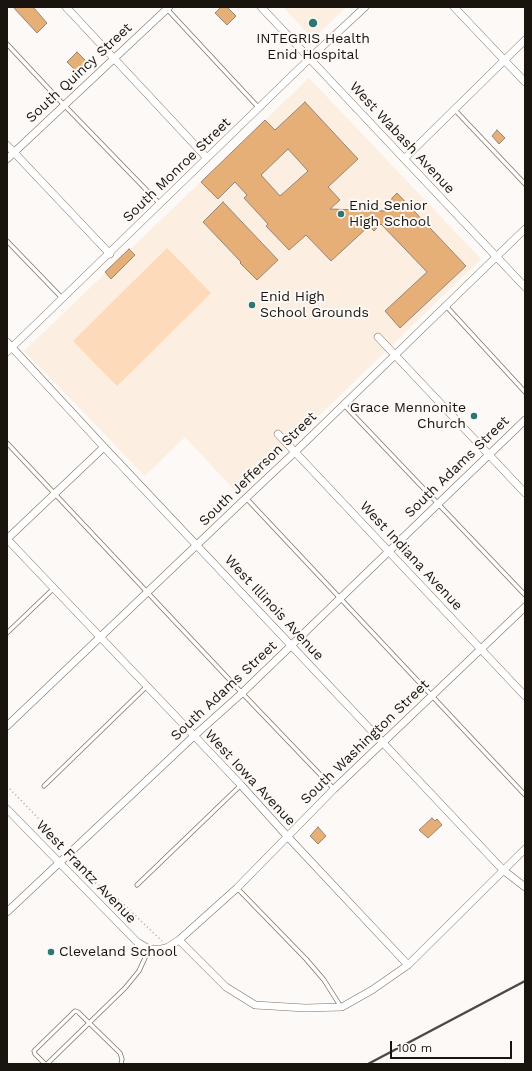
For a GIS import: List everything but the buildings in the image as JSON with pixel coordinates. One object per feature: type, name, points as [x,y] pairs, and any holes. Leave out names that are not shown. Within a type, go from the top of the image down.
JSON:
[{"type":"street","points":[[66,7],[207,158]]},
{"type":"street","name":"West Wabash Avenue","points":[[261,7],[525,287]]},
{"type":"street","name":"South Monroe Street","points":[[9,347],[110,254],[363,7]]},
{"type":"street","points":[[454,7],[525,82]]},
{"type":"street","name":"South Quincy Street","points":[[7,159],[167,8]]},
{"type":"street","points":[[404,159],[525,40]]},
{"type":"street","points":[[7,145],[110,254]]},
{"type":"street","name":"South Jefferson Street","points":[[7,726],[344,405],[525,229]]},
{"type":"street","points":[[378,337],[525,493]]},
{"type":"street","name":"West Illinois Avenue","points":[[9,347],[503,870],[525,888]]},
{"type":"street","name":"South Adams Street","points":[[7,912],[194,736],[242,693],[525,420]]},
{"type":"street","name":"West Indiana Avenue","points":[[278,434],[525,696]]},
{"type":"street","points":[[7,539],[104,448]]},
{"type":"street","name":"West Iowa Avenue","points":[[7,539],[146,687],[241,784],[287,836],[408,964]]},
{"type":"street","name":"South Washington Street","points":[[149,949],[161,950],[179,940],[237,888],[334,789],[525,607]]},
{"type":"street","name":"West Frantz Avenue","points":[[7,809],[137,942],[149,949]]},
{"type":"street","points":[[179,940],[226,987],[255,1005],[306,1008],[342,1007],[372,990],[408,964],[525,848]]},
{"type":"lane","points":[[167,8],[259,108]]},
{"type":"lane","points":[[7,44],[160,204]]},
{"type":"lane","points":[[454,109],[525,184]]},
{"type":"lane","points":[[7,241],[62,298]]},
{"type":"lane","points":[[446,306],[525,392]]},
{"type":"lane","points":[[344,405],[437,505],[525,595]]},
{"type":"lane","points":[[7,443],[334,789]]},
{"type":"lane","points":[[246,498],[525,795]]},
{"type":"lane","points":[[7,633],[53,589]]},
{"type":"lane","points":[[44,786],[146,687]]},
{"type":"lane","points":[[137,885],[241,784]]},
{"type":"lane","points":[[237,888],[306,959],[324,980],[342,1007]]},
{"type":"lane","points":[[121,1064],[122,1059],[120,1054],[89,1023],[78,1012],[75,1011],[34,1051],[35,1054],[46,1064],[89,1023],[125,988],[139,970],[149,949]]},
{"type":"path","points":[[7,786],[40,820],[93,881],[118,899],[168,947]]},
{"type":"shaded area","name":"INTEGRIS Health Enid Hospital","points":[[283,7],[346,7],[313,39]]},
{"type":"shaded area","name":"Enid High School Grounds","points":[[309,78],[481,259],[238,494],[185,437],[145,476],[24,351]]},
{"type":"shaded area","points":[[167,248],[211,293],[117,386],[73,341]]},
{"type":"railway","points":[[368,1064],[525,981]]},
{"type":"place","name":"INTEGRIS Health Enid Hospital","points":[[313,23]]},
{"type":"place","name":"Enid Senior High School","points":[[341,214]]},
{"type":"place","name":"Enid High School Grounds","points":[[252,305]]},
{"type":"place","name":"Grace Mennonite Church","points":[[474,416]]},
{"type":"place","name":"Cleveland School","points":[[51,952]]}]
